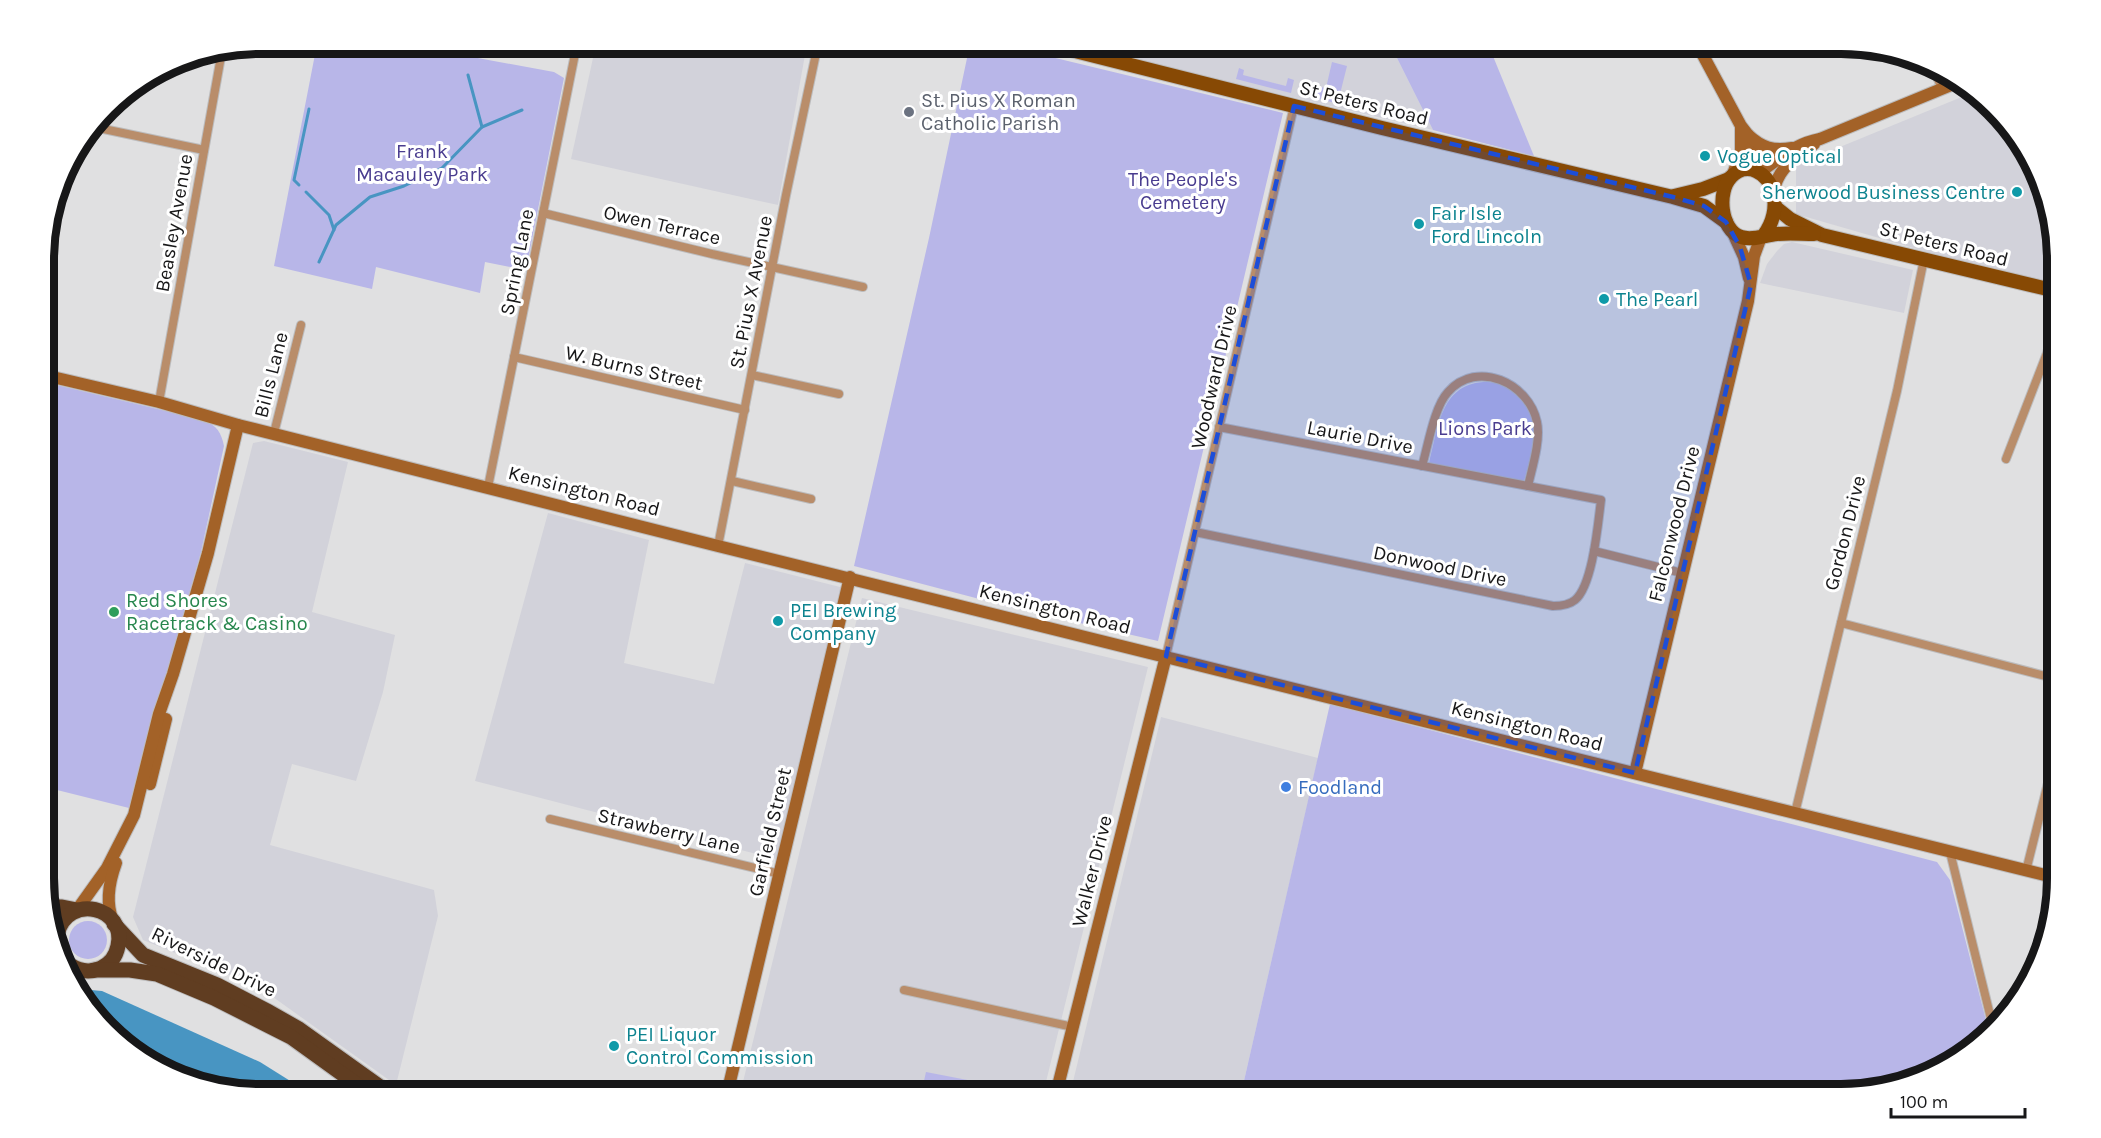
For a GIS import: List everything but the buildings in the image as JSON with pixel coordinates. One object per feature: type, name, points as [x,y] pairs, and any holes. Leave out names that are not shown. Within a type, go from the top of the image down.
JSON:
[{"type":"highway","points":[[56,907],[77,910]]},
{"type":"highway","name":"Riverside Drive","points":[[77,910],[95,909],[103,912],[143,955],[218,985],[269,1012],[299,1029],[376,1084]]},
{"type":"highway","points":[[60,927],[63,920],[77,910]]},
{"type":"highway","points":[[94,970],[104,967],[117,952],[119,942],[114,924]]},
{"type":"highway","name":"Riverside Drive","points":[[75,967],[84,971],[130,970],[157,974],[214,998],[291,1037],[356,1084]]},
{"type":"main road","name":"St Peters Road","points":[[1109,54],[1294,106],[1673,196],[1704,206],[1729,227]]},
{"type":"main road","points":[[1743,170],[1759,171],[1767,178],[1773,192],[1775,207],[1773,218],[1762,236],[1747,238],[1729,227],[1723,203],[1726,185],[1731,176],[1743,170]]},
{"type":"main road","name":"St Peters Road","points":[[1673,196],[1703,189],[1731,176]]},
{"type":"main road","name":"St Peters Road","points":[[1775,207],[1790,219],[1822,235],[2047,289]]},
{"type":"main road","name":"St Peters Road","points":[[1762,236],[1822,235]]},
{"type":"street","name":"Spring Lane","points":[[488,487],[575,54]]},
{"type":"street","name":"St. Pius X Avenue","points":[[718,546],[816,54]]},
{"type":"street","points":[[1703,54],[1745,131],[1759,171],[1793,148],[1949,85]]},
{"type":"street","name":"Beasley Avenue","points":[[159,402],[221,58]]},
{"type":"street","points":[[1938,78],[1942,89]]},
{"type":"street","name":"Woodward Drive","points":[[1166,656],[1294,106]]},
{"type":"street","points":[[101,129],[204,150]]},
{"type":"street","points":[[1745,131],[1765,148],[1782,150],[1793,148]]},
{"type":"street","points":[[1731,176],[1742,152],[1745,131]]},
{"type":"street","points":[[1773,192],[1781,170],[1820,139]]},
{"type":"street","name":"Owen Terrace","points":[[543,213],[863,287]]},
{"type":"street","name":"Falconwood Drive","points":[[1729,227],[1744,257],[1751,285]]},
{"type":"street","name":"Falconwood Drive","points":[[1635,772],[1751,285],[1754,256],[1762,236]]},
{"type":"street","name":"Gordon Drive","points":[[1795,813],[1897,391],[1924,259]]},
{"type":"street","name":"Bills Lane","points":[[274,433],[301,325]]},
{"type":"street","points":[[2006,459],[2047,353]]},
{"type":"street","name":"W. Burns Street","points":[[514,357],[745,410]]},
{"type":"street","points":[[752,375],[839,394]]},
{"type":"street","name":"Kensington Road","points":[[54,377],[159,402],[238,425],[718,546],[2047,876]]},
{"type":"street","points":[[1422,466],[1439,406],[1447,393],[1458,383],[1469,378],[1491,378],[1514,385],[1532,406],[1538,424],[1535,457],[1528,486]]},
{"type":"street","points":[[77,910],[107,868],[134,815],[159,714],[174,674],[208,553],[238,425]]},
{"type":"street","name":"Laurie Drive","points":[[1219,427],[1601,500]]},
{"type":"street","points":[[732,481],[811,499]]},
{"type":"street","name":"Donwood Drive","points":[[1195,532],[1553,606],[1563,606],[1580,596],[1585,586],[1594,551],[1601,500]]},
{"type":"street","points":[[1594,551],[1682,573]]},
{"type":"street","name":"Garfield Street","points":[[729,1084],[850,577]]},
{"type":"street","points":[[1840,623],[2047,676]]},
{"type":"street","name":"Walker Drive","points":[[1059,1084],[1166,656]]},
{"type":"street","points":[[114,924],[108,910],[112,872],[142,812],[158,758],[174,674]]},
{"type":"street","points":[[2026,871],[2047,787]]},
{"type":"street","name":"Strawberry Lane","points":[[550,819],[780,874]]},
{"type":"street","points":[[1950,852],[1991,1019]]},
{"type":"street","points":[[904,990],[1073,1027]]},
{"type":"highlighted area","points":[[1294,106],[1704,206],[1726,222],[1740,247],[1751,285],[1635,773],[1166,656]]},
{"type":"shaded area","points":[[594,54],[805,54],[778,205],[571,159]]},
{"type":"shaded area","points":[[1109,54],[1395,54],[1433,130]]},
{"type":"shaded area","points":[[1964,96],[1996,124],[2019,157],[2031,181],[2040,207],[2045,233],[2047,281],[1997,272],[1796,214],[1796,165]]},
{"type":"shaded area","points":[[1792,242],[1913,270],[1904,313],[1760,283],[1767,264],[1777,251],[1784,244]]},
{"type":"shaded area","points":[[264,441],[348,462],[312,612],[395,635],[383,692],[356,781],[292,764],[270,845],[434,890],[438,916],[396,1084],[259,987],[143,940],[133,917],[253,443]]},
{"type":"shaded area","points":[[548,513],[649,540],[624,663],[714,684],[745,563],[844,588],[776,859],[475,781]]},
{"type":"shaded area","points":[[862,598],[1148,667],[1045,1084],[988,1084],[927,1073],[924,1084],[742,1084]]},
{"type":"shaded area","points":[[1161,717],[1318,758],[1243,1084],[1072,1084]]},
{"type":"shaded area","points":[[88,990],[102,991],[260,1062],[295,1084],[247,1084],[220,1080],[169,1063],[114,1024]]},
{"type":"green space","name":"Frank Macauley Park","points":[[315,54],[456,54],[554,72],[564,78],[526,270],[485,262],[480,293],[376,267],[372,289],[274,266]]},
{"type":"green space","name":"The People's Cemetery","points":[[968,54],[1038,54],[1283,113],[1158,641],[1006,606],[854,566],[929,238]]},
{"type":"green space","points":[[1395,54],[1492,54],[1534,156],[1433,130]]},
{"type":"green space","points":[[1332,62],[1347,66],[1338,102],[1357,106],[1356,108],[1311,97],[1313,86],[1326,88]]},
{"type":"green space","points":[[1239,68],[1244,70],[1243,75],[1286,86],[1288,78],[1294,80],[1291,93],[1236,79]]},
{"type":"green space","name":"Lions Park","points":[[1483,382],[1498,383],[1511,389],[1522,400],[1533,419],[1532,453],[1524,481],[1429,463],[1439,423],[1449,400],[1469,385]]},
{"type":"green space","name":"Red Shores Racetrack & Casino","points":[[54,384],[204,420],[218,430],[224,446],[201,552],[129,808],[54,789]]},
{"type":"green space","points":[[1330,704],[1937,862],[1950,880],[1987,1023],[1955,1049],[1932,1063],[1881,1080],[1854,1084],[1243,1084]]},
{"type":"green space","points":[[88,921],[102,926],[107,940],[102,954],[88,959],[74,954],[69,940],[74,926]]},
{"type":"green space","points":[[926,1072],[988,1084],[923,1084]]},
{"type":"waterway","points":[[319,262],[336,225],[370,197],[404,186],[442,168],[482,127],[468,75]]},
{"type":"waterway","points":[[299,185],[294,180],[309,109]]},
{"type":"waterway","points":[[482,127],[522,110]]},
{"type":"waterway","points":[[306,192],[329,215],[334,230]]},
{"type":"place","name":"St. Pius X Roman Catholic Parish","points":[[909,112]]},
{"type":"place","name":"Vogue Optical","points":[[1705,156]]},
{"type":"place","name":"Sherwood Business Centre","points":[[2017,192]]},
{"type":"place","name":"Fair Isle Ford Lincoln","points":[[1419,224]]},
{"type":"place","name":"The Pearl","points":[[1604,299]]},
{"type":"place","name":"Red Shores Racetrack & Casino","points":[[114,612]]},
{"type":"place","name":"PEI Brewing Company","points":[[778,621]]},
{"type":"place","name":"Foodland","points":[[1286,787]]},
{"type":"place","name":"PEI Liquor Control Commission","points":[[614,1046]]}]
